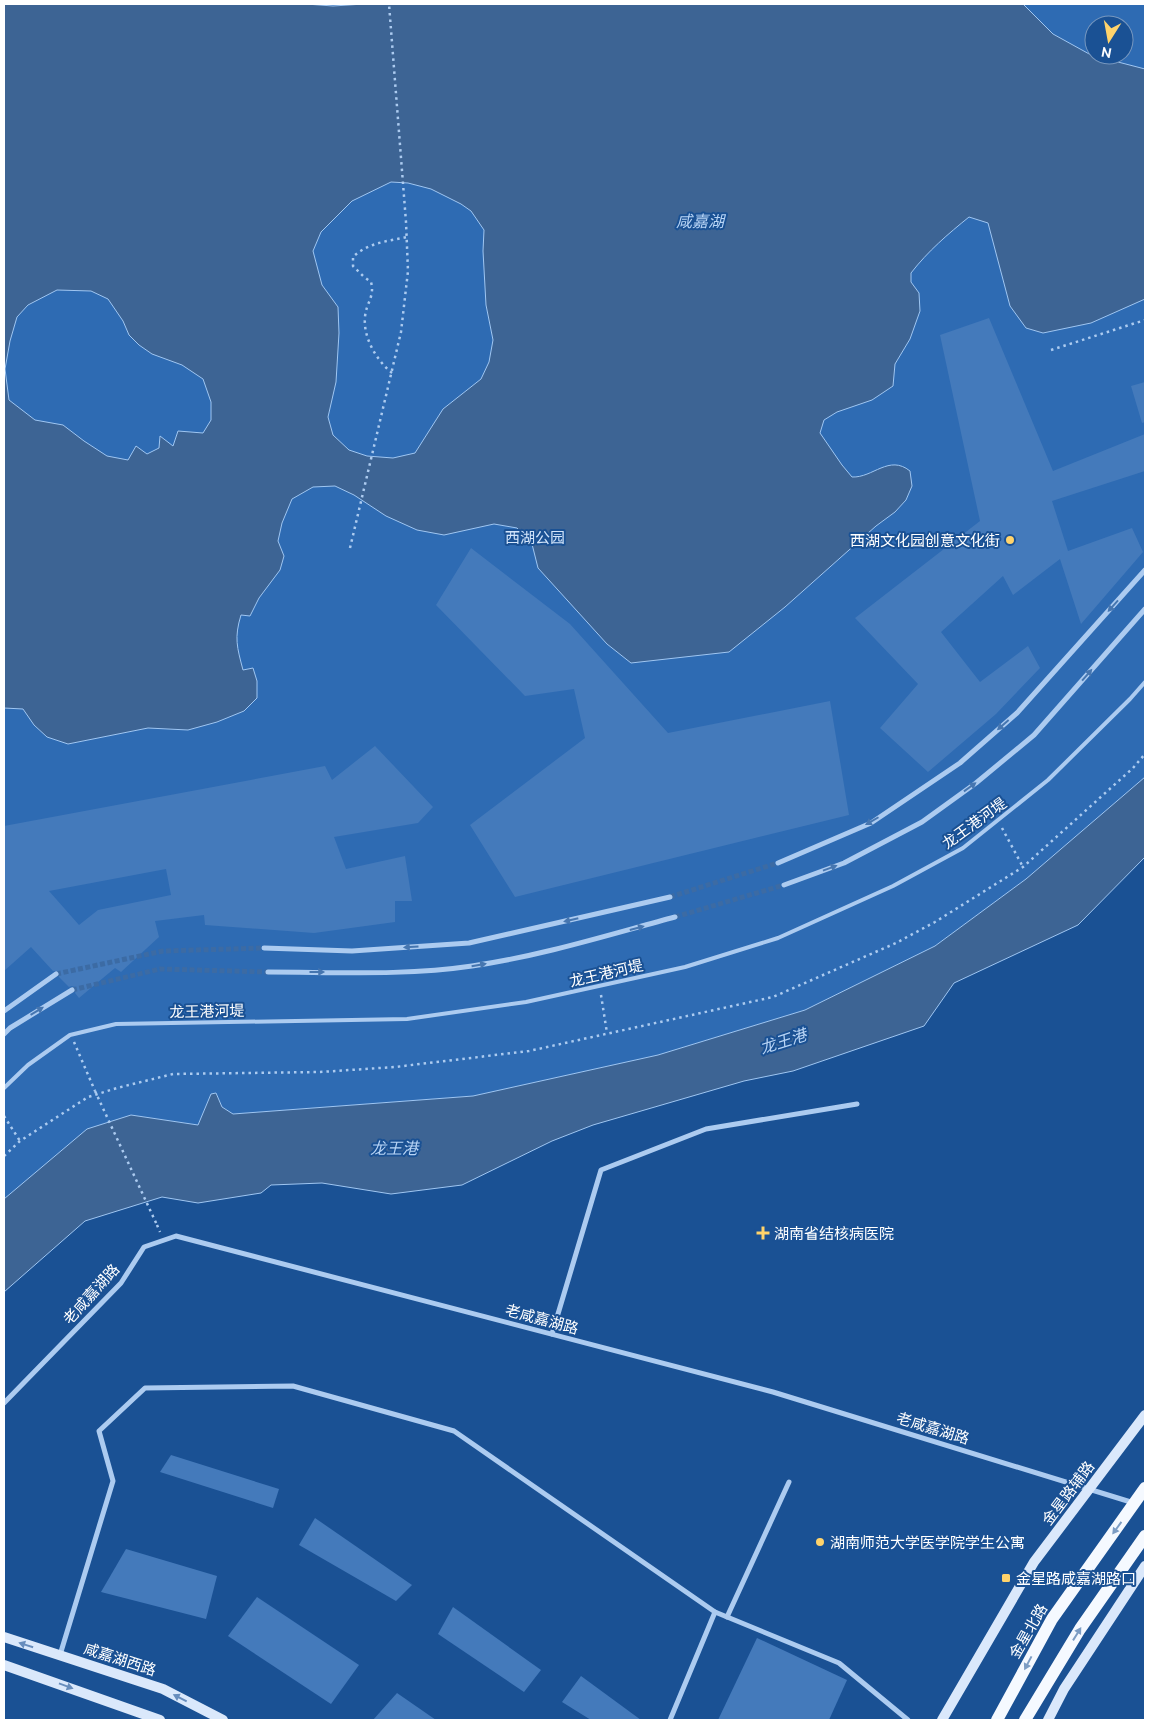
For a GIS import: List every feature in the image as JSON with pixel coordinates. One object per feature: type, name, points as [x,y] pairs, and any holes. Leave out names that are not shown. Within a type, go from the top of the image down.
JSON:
[{"type":"main road","name":"金星北路","points":[[997,1720],[1052,1619],[1145,1488]]},
{"type":"main road","points":[[1025,1720],[1080,1629],[1145,1536]]},
{"type":"street","points":[[778,863],[871,823],[960,763],[1016,713],[1145,570]]},
{"type":"street","points":[[784,885],[844,863],[914,826],[976,783],[1034,735],[1145,608]]},
{"type":"street","points":[[264,948],[352,951],[469,943],[670,898]]},
{"type":"street","points":[[268,972],[392,972],[471,966],[535,955],[675,917]]},
{"type":"street","points":[[4,1010],[56,974]]},
{"type":"street","points":[[4,1034],[10,1028],[72,990]]},
{"type":"street","points":[[552,1334],[600,1170],[706,1129],[857,1104]]},
{"type":"street","name":"老咸嘉湖路","points":[[4,1404],[121,1283],[144,1247],[176,1236],[773,1392],[1135,1503]]},
{"type":"street","points":[[60,1655],[113,1481],[99,1431],[145,1388],[293,1386],[454,1431],[715,1612],[839,1663],[908,1720]]},
{"type":"street","name":"金星路辅路","points":[[942,1720],[1034,1562],[1145,1415]]},
{"type":"street","points":[[727,1617],[789,1482]]},
{"type":"street","points":[[1048,1720],[1064,1689],[1145,1566]]},
{"type":"street","points":[[670,1720],[715,1612]]},
{"type":"street","name":"咸嘉湖西路","points":[[4,1637],[163,1689],[223,1720]]},
{"type":"street","points":[[4,1665],[160,1720]]},
{"type":"lane","name":"龙王港河堤","points":[[4,1088],[28,1065],[70,1035],[116,1024],[407,1019],[526,1002],[685,967],[778,938],[893,886],[963,848],[1048,780],[1130,700],[1145,682]]},
{"type":"path","points":[[350,548],[401,332],[407,280],[403,187],[390,4]]},
{"type":"path","points":[[392,373],[383,366],[378,358],[366,331],[365,315],[373,290],[371,282],[353,266],[353,257],[360,250],[375,244],[406,237]]},
{"type":"path","points":[[1052,350],[1145,320]]},
{"type":"path","points":[[4,1156],[20,1141],[88,1097],[173,1074],[320,1072],[395,1067],[529,1051],[773,996],[896,943],[935,922],[1023,867],[1133,768],[1145,754]]},
{"type":"path","points":[[998,820],[1023,867]]},
{"type":"path","points":[[599,986],[608,1033]]},
{"type":"path","points":[[70,1035],[157,1224]]},
{"type":"path","points":[[4,1116],[20,1141]]},
{"type":"green space","name":"西湖公园","points":[[4,4],[1145,4],[1145,777],[1026,879],[935,946],[805,1010],[658,1055],[473,1096],[233,1114],[222,1107],[216,1093],[211,1095],[199,1125],[131,1115],[4,1199]]},
{"type":"water","name":"咸嘉湖","points":[[4,4],[306,4],[333,6],[364,4],[1023,4],[1053,34],[1084,51],[1084,65],[1130,65],[1145,69],[1145,299],[1091,323],[1043,333],[1026,328],[1010,306],[988,223],[969,217],[953,230],[931,250],[911,273],[911,282],[919,293],[920,311],[910,339],[895,364],[893,386],[872,400],[837,412],[824,420],[820,433],[852,477],[895,465],[902,466],[910,471],[912,486],[906,500],[895,512],[876,526],[785,607],[729,652],[631,663],[607,644],[538,568],[532,544],[517,528],[494,524],[444,535],[417,530],[386,516],[354,495],[335,486],[313,487],[292,499],[282,523],[278,541],[284,556],[280,570],[259,598],[250,616],[241,615],[237,636],[239,655],[243,670],[253,668],[257,681],[257,698],[244,711],[217,722],[188,730],[148,728],[68,744],[47,737],[34,725],[23,709],[4,708]],"holes":[[[391,182],[408,183],[431,189],[461,204],[471,211],[484,230],[483,251],[486,305],[493,340],[489,362],[481,379],[443,409],[415,453],[393,458],[367,456],[349,450],[333,435],[328,417],[336,382],[339,333],[338,307],[322,285],[313,251],[321,232],[352,201]],[[57,290],[91,291],[108,299],[123,321],[129,335],[139,345],[152,354],[182,365],[203,379],[211,402],[211,420],[203,433],[178,431],[173,446],[160,436],[159,448],[147,454],[136,446],[128,460],[107,456],[63,425],[35,420],[9,400],[5,369],[17,317],[28,305]]]},
{"type":"water","name":"龙王港","points":[[1145,777],[1145,857],[1078,925],[954,983],[924,1026],[793,1071],[744,1081],[593,1125],[552,1141],[462,1185],[391,1194],[322,1183],[271,1185],[261,1193],[198,1203],[162,1197],[85,1221],[4,1292],[4,1199],[87,1129],[131,1115],[198,1125],[211,1094],[216,1093],[222,1107],[233,1114],[473,1096],[658,1055],[805,1010],[935,946],[1026,879]]},
{"type":"building","name":"西湖文化园创意文化街","points":[[989,318],[1053,471],[1145,434],[1145,471],[1052,501],[1068,551],[1132,528],[1143,552],[1081,624],[1060,559],[1013,595],[1003,576],[941,632],[980,682],[1028,646],[1040,668],[996,714],[928,772],[880,728],[918,684],[855,618],[980,521],[940,335]]},
{"type":"building","points":[[1145,382],[1145,422],[1142,423],[1131,386]]},
{"type":"building","points":[[471,548],[570,624],[668,733],[830,701],[849,815],[515,897],[470,825],[585,738],[574,689],[525,696],[436,605]]},
{"type":"building","points":[[375,746],[433,807],[418,823],[334,837],[346,869],[405,856],[412,901],[395,901],[395,922],[314,933],[205,925],[204,915],[155,921],[159,937],[121,972],[115,968],[79,998],[75,993],[75,987],[69,987],[59,977],[59,971],[53,971],[31,947],[4,971],[4,826],[325,766],[332,780]],"holes":[[[166,869],[171,895],[98,910],[79,925],[49,891]]]},
{"type":"building","points":[[171,1455],[279,1489],[273,1508],[160,1472]]},
{"type":"building","points":[[315,1518],[412,1585],[396,1601],[299,1545]]},
{"type":"building","points":[[126,1549],[217,1576],[206,1619],[101,1592]]},
{"type":"building","points":[[257,1597],[359,1665],[331,1704],[228,1636]]},
{"type":"building","points":[[453,1607],[541,1670],[524,1692],[438,1634]]},
{"type":"building","points":[[757,1638],[847,1680],[829,1720],[718,1720]]},
{"type":"building","points":[[581,1676],[641,1720],[591,1720],[562,1702]]},
{"type":"building","points":[[397,1693],[436,1720],[373,1720]]},
{"type":"tunnel","points":[[670,897],[778,863]]},
{"type":"tunnel","points":[[675,917],[784,885]]},
{"type":"tunnel","points":[[56,974],[163,951],[264,948]]},
{"type":"tunnel","points":[[72,990],[160,969],[268,972]]},
{"type":"place","name":"西湖文化园创意文化街","points":[[1010,540]]},
{"type":"place","name":"湖南省结核病医院","points":[[763,1233]]},
{"type":"place","name":"湖南师范大学医学院学生公寓","points":[[820,1542]]},
{"type":"place","name":"金星路咸嘉湖路口","points":[[1006,1578]]}]
